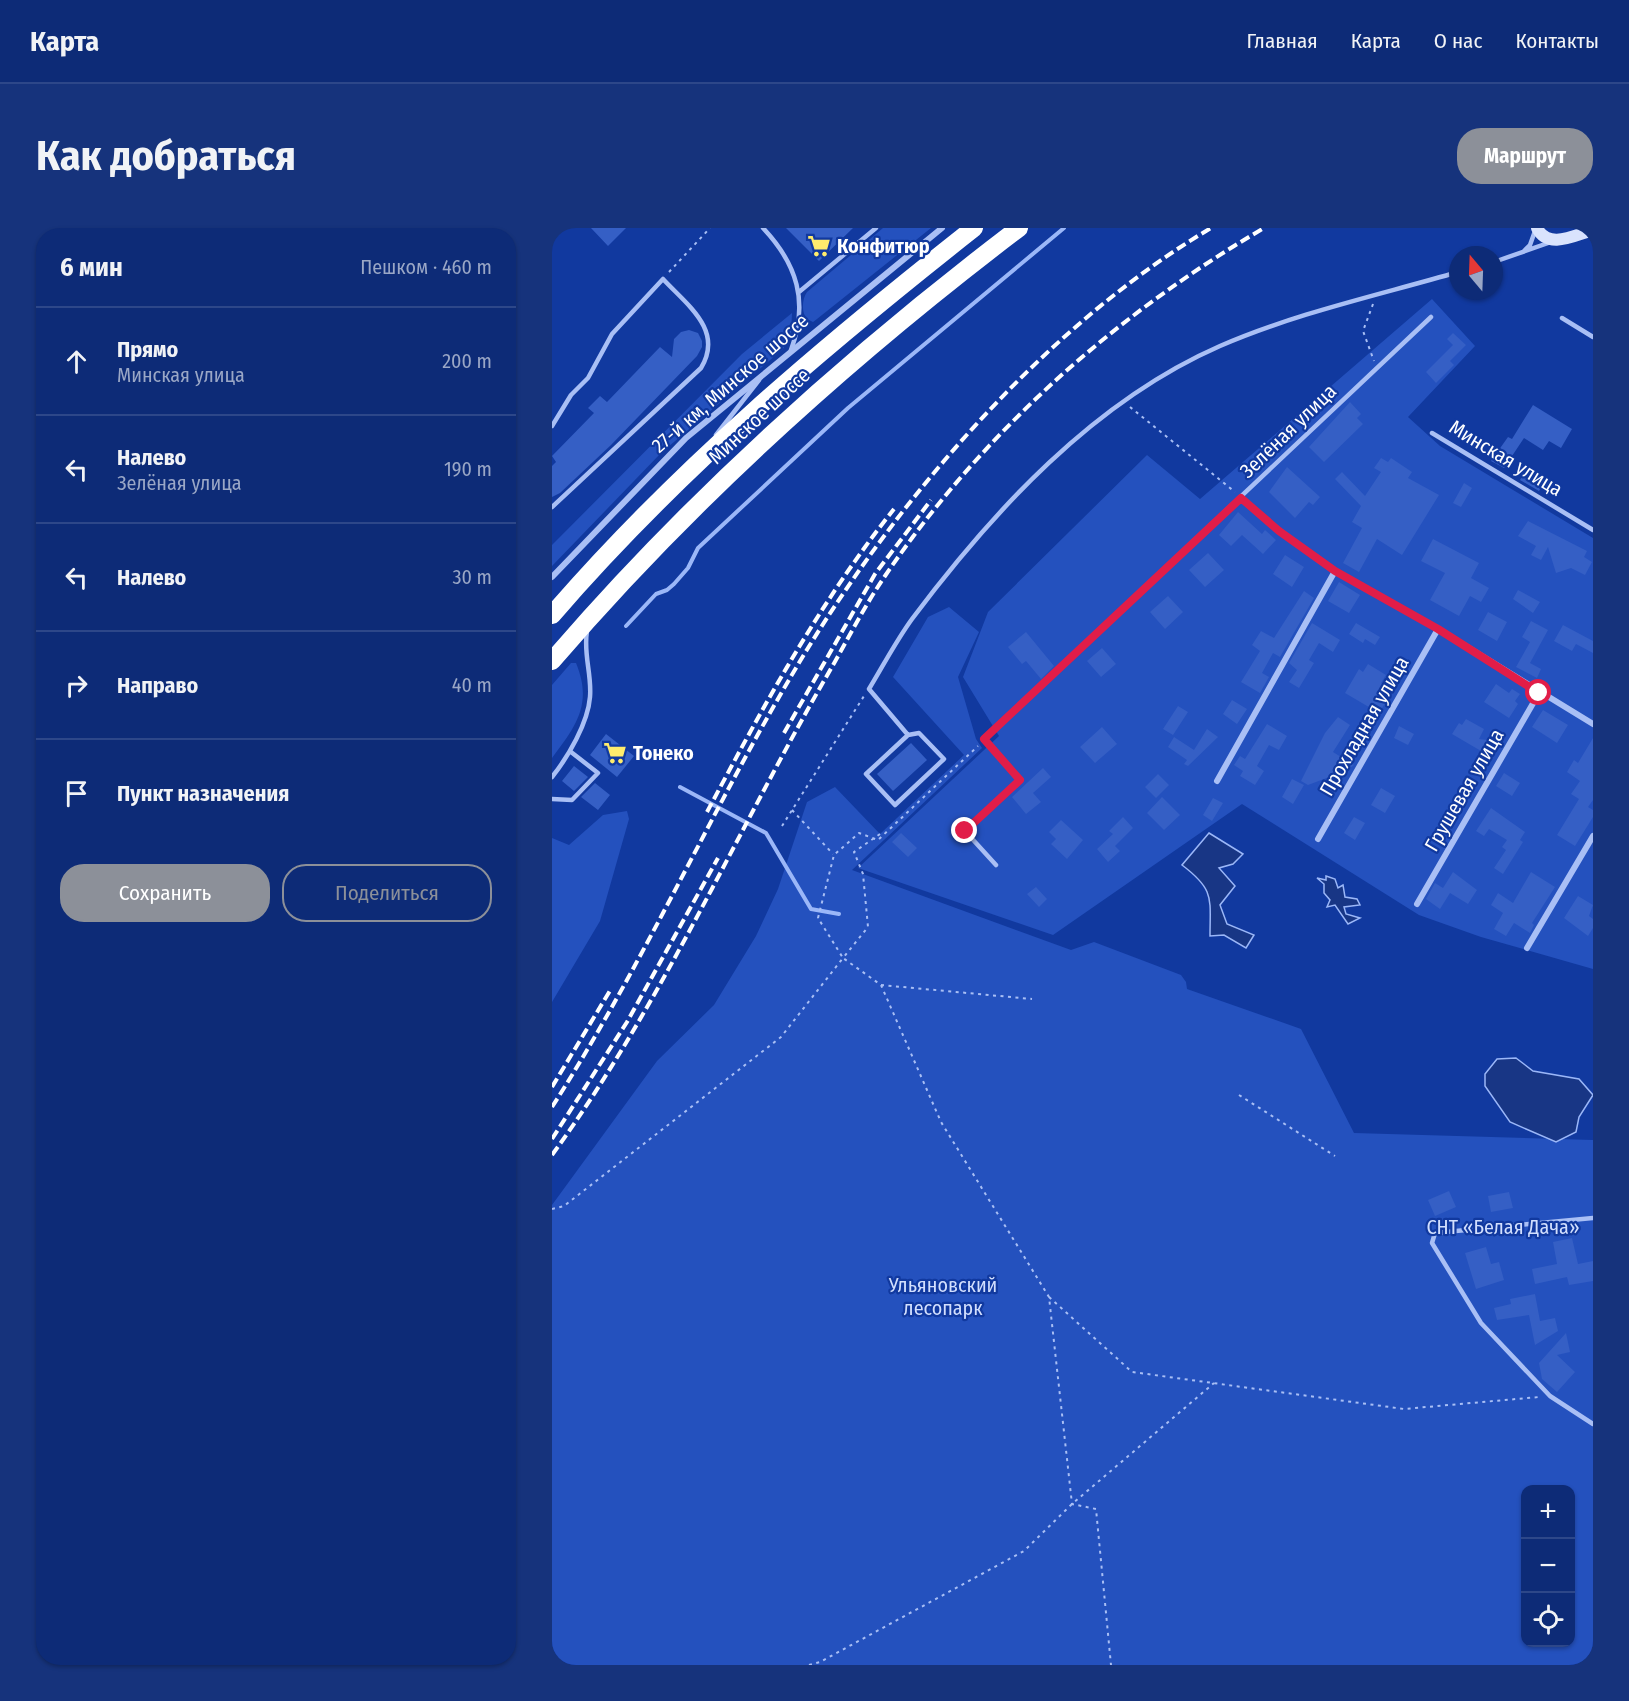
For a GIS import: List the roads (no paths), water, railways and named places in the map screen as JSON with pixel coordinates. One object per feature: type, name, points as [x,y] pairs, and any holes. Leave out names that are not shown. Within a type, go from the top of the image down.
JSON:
[{"type":"highway","name":"Минское шоссе","points":[[552,615],[690,468],[846,330],[974,228]]},
{"type":"highway","name":"Минское шоссе","points":[[552,661],[599,606],[728,474],[807,401],[891,329],[1018,228]]},
{"type":"street","name":"27-й км, Минское шоссе","points":[[552,577],[686,438],[942,228]]},
{"type":"street","points":[[1536,228],[1545,238],[1553,241],[1593,230]]},
{"type":"street","points":[[1241,498],[1279,531],[1335,571],[1438,629],[1593,724]]},
{"type":"street","points":[[1217,781],[1335,571]]},
{"type":"street","name":"Прохладная улица","points":[[1318,839],[1438,629]]},
{"type":"street","name":"Грушевая улица","points":[[1417,904],[1539,693]]},
{"type":"street","points":[[1527,948],[1593,836]]},
{"type":"lane","points":[[763,228],[780,246],[793,268],[799,292],[797,335],[791,350]]},
{"type":"lane","points":[[799,292],[876,228]]},
{"type":"lane","points":[[1522,253],[1530,245],[1536,228]]},
{"type":"lane","points":[[1503,258],[1553,241]]},
{"type":"lane","points":[[908,735],[869,689],[910,621],[962,557],[1013,500],[1055,459],[1123,401],[1170,371],[1220,346],[1283,323],[1449,275]]},
{"type":"lane","points":[[552,426],[571,395],[588,378],[612,334],[663,279],[701,321],[710,344],[710,354],[701,368],[552,507]]},
{"type":"lane","name":"Зелёная улица","points":[[996,865],[965,831],[1020,780],[984,739],[1241,498],[1376,366],[1431,317]]},
{"type":"lane","points":[[1562,318],[1593,338]]},
{"type":"lane","points":[[690,468],[769,369]]},
{"type":"lane","name":"Минская улица","points":[[1432,433],[1593,530]]},
{"type":"lane","points":[[552,777],[572,752],[590,697],[584,648],[588,630],[599,606]]},
{"type":"lane","points":[[919,733],[944,759],[895,805],[866,774],[908,735],[919,733]]},
{"type":"lane","points":[[552,799],[572,800],[598,773],[572,752]]},
{"type":"lane","points":[[1593,1218],[1435,1233],[1432,1243],[1481,1323],[1550,1396],[1593,1424]]},
{"type":"waterway","points":[[626,626],[656,594],[667,590],[674,584],[688,568],[698,548],[848,408],[1064,228]]},
{"type":"waterway","points":[[680,787],[766,833],[811,909],[839,914]]},
{"type":"railway","points":[[552,1107],[619,994],[775,704],[847,588],[890,529],[936,471],[986,414],[1038,361],[1093,312],[1151,267],[1211,228]]},
{"type":"railway","points":[[552,1155],[591,1099],[662,981],[869,601],[923,524],[1008,426],[1055,381],[1156,299],[1209,262],[1264,228]]},
{"type":"railway","points":[[784,733],[875,574],[931,500]]},
{"type":"railway","points":[[707,812],[793,656],[841,581],[894,509]]},
{"type":"railway","points":[[552,1139],[627,1022],[718,858]]},
{"type":"railway","points":[[552,1087],[611,989]]},
{"type":"place","name":"Конфитюр","points":[[819,246]]},
{"type":"place","name":"Тонеко","points":[[615,753]]},
{"type":"park label","name":"СНТ «Белая Дача»","points":[[1503,1227]]},
{"type":"park label","name":"Ульяновский лесопарк","points":[[943,1296]]}]
